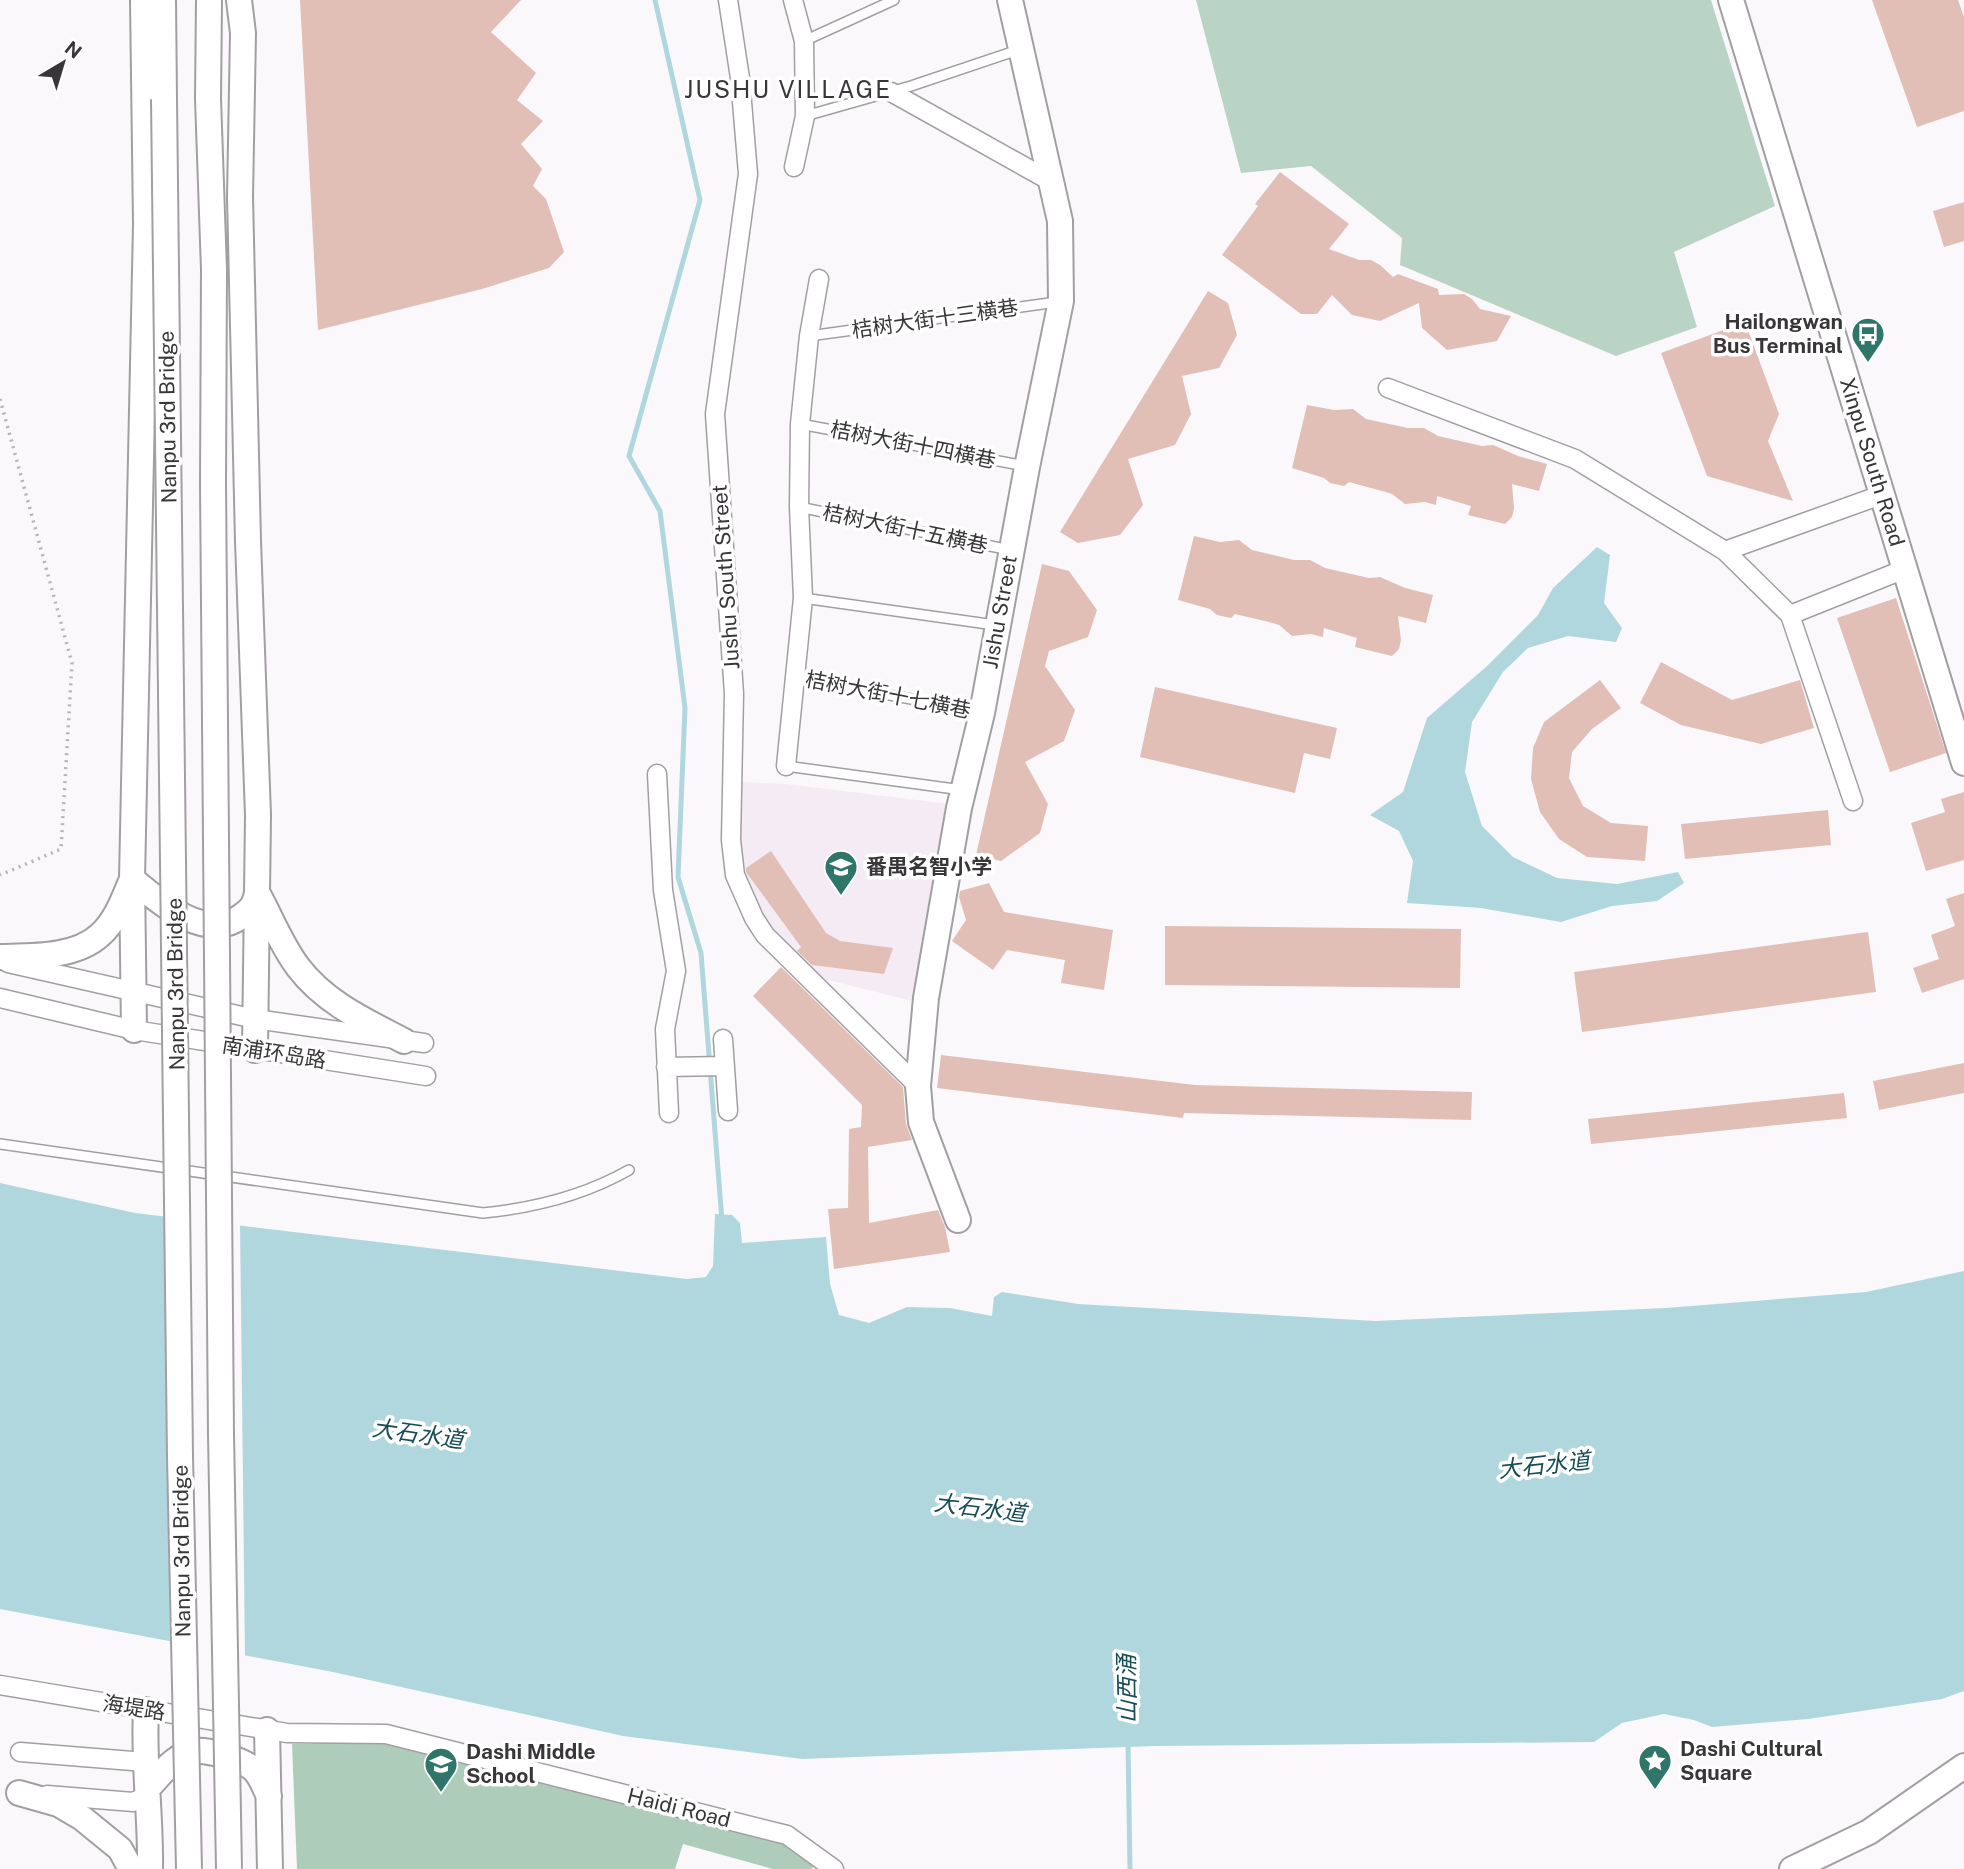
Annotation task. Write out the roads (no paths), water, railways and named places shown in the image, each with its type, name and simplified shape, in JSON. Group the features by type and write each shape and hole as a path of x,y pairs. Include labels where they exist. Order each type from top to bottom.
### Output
{"main road":[{"path":"134,1030 132,879 146,224 143,0"},
{"name":"Nanpu 3rd Bridge","path":"163,0 180,1470 189,1869"},
{"name":"Nanpu 3rd Bridge","path":"209,0 208,99 214,270 213,484 220,1434 229,1869"},
{"path":"239,0 243,33 240,197 248,541 258,815 256,1050"},
{"name":"Jishu Street","path":"958,1220 921,1122 918,1086 926,998 964,790 982,713 1011,550 1061,301 1060,221 1010,0"},
{"name":"Xinpu South Road","path":"1731,0 1964,763"},
{"path":"132,879 157,901 188,918 204,923 222,924 237,920 256,902 257,892"},
{"path":"0,959 51,954 81,947 100,936 118,912 132,879"},
{"path":"257,892 283,943 312,983 352,1014 414,1042"},
{"path":"146,1710 145,1762 149,1792 150,1869"},
{"path":"267,1730 270,1869"},
{"path":"149,1792 166,1769 191,1751 240,1761 256,1770 269,1797"},
{"path":"1792,1869 1869,1832 1964,1766"},
{"path":"1919,1798 1964,1777"},
{"path":"19,1793 58,1804 82,1818 120,1849 131,1869"}],"street":[{"name":"Jushu South Street","path":"728,0 740,78 748,174 715,414 734,694 731,841 735,875 765,936 918,1086"},
{"path":"793,0 804,40 805,116 794,167"},
{"path":"891,92 1052,182"},
{"path":"786,766 803,598 799,507 800,424 809,336 819,279"},
{"path":"1388,388 1575,459 1725,551 1790,615 1853,801"},
{"path":"1725,551 1881,495"},
{"path":"1790,615 1905,569"},
{"path":"657,774 663,890 676,971 665,1029 669,1112"},
{"name":"南浦环岛路","path":"0,959 134,993 255,1019 414,1042"},
{"name":"南浦环岛路","path":"0,998 134,1030 426,1076"},
{"path":"723,1039 729,1111"},
{"path":"666,1068 725,1066"},
{"name":"海堤路","path":"0,1685 267,1730"},
{"name":"Haidi Road","path":"267,1730 287,1733 386,1734 787,1835 834,1869"},
{"path":"20,1752 145,1762"},
{"path":"19,1793 133,1802 149,1792"}],"lane":[{"path":"804,40 894,0"},
{"path":"805,116 891,92 1022,48"},
{"name":"桔树大街十三横巷","path":"809,336 1061,301"},
{"name":"桔树大街十四横巷","path":"800,424 1027,467"},
{"name":"桔树大街十五横巷","path":"799,507 1011,550"},
{"path":"803,598 997,625"},
{"name":"桔树大街十七横巷","path":"793,677 982,713"},
{"path":"786,766 964,790"},
{"path":"0,1144 483,1213 520,1210 602,1186 629,1170"}],"water":[{"path":"1597,547 1610,555 1604,603 1622,628 1616,642 1568,636 1528,648 1503,672 1472,722 1465,772 1482,826 1513,857 1557,878 1617,884 1678,872 1684,883 1657,901 1612,906 1561,922 1481,908 1407,903 1413,861 1399,831 1370,815 1403,792 1427,718 1486,667 1538,615 1553,588"},
{"name":"大石水道","path":"0,1183 135,1213 687,1279 706,1277 713,1266 715,1214 732,1215 740,1223 742,1243 826,1237 830,1284 839,1315 869,1323 907,1307 950,1308 992,1316 994,1297 1002,1292 1078,1304 1375,1321 1666,1308 1866,1292 1964,1271 1964,1691 1942,1699 1808,1719 1712,1727 1664,1714 1622,1723 1594,1742 1154,1746 802,1759 623,1736 333,1672 0,1609"}],"waterway":[{"path":"655,0 700,200 629,456 660,511 685,708 678,877 701,953 722,1221"},
{"name":"山西涌","path":"1128,1743 1130,1869"}],"place":[{"name":"Hailongwan Bus Terminal","path":"1868,364"},
{"name":"番禺名智小学","path":"841,897"},
{"name":"Dashi Cultural Square","path":"1655,1791"},
{"name":"Dashi Middle School","path":"441,1794"}],"district":[{"name":"JUSHU VILLAGE","path":"788,90"}]}
